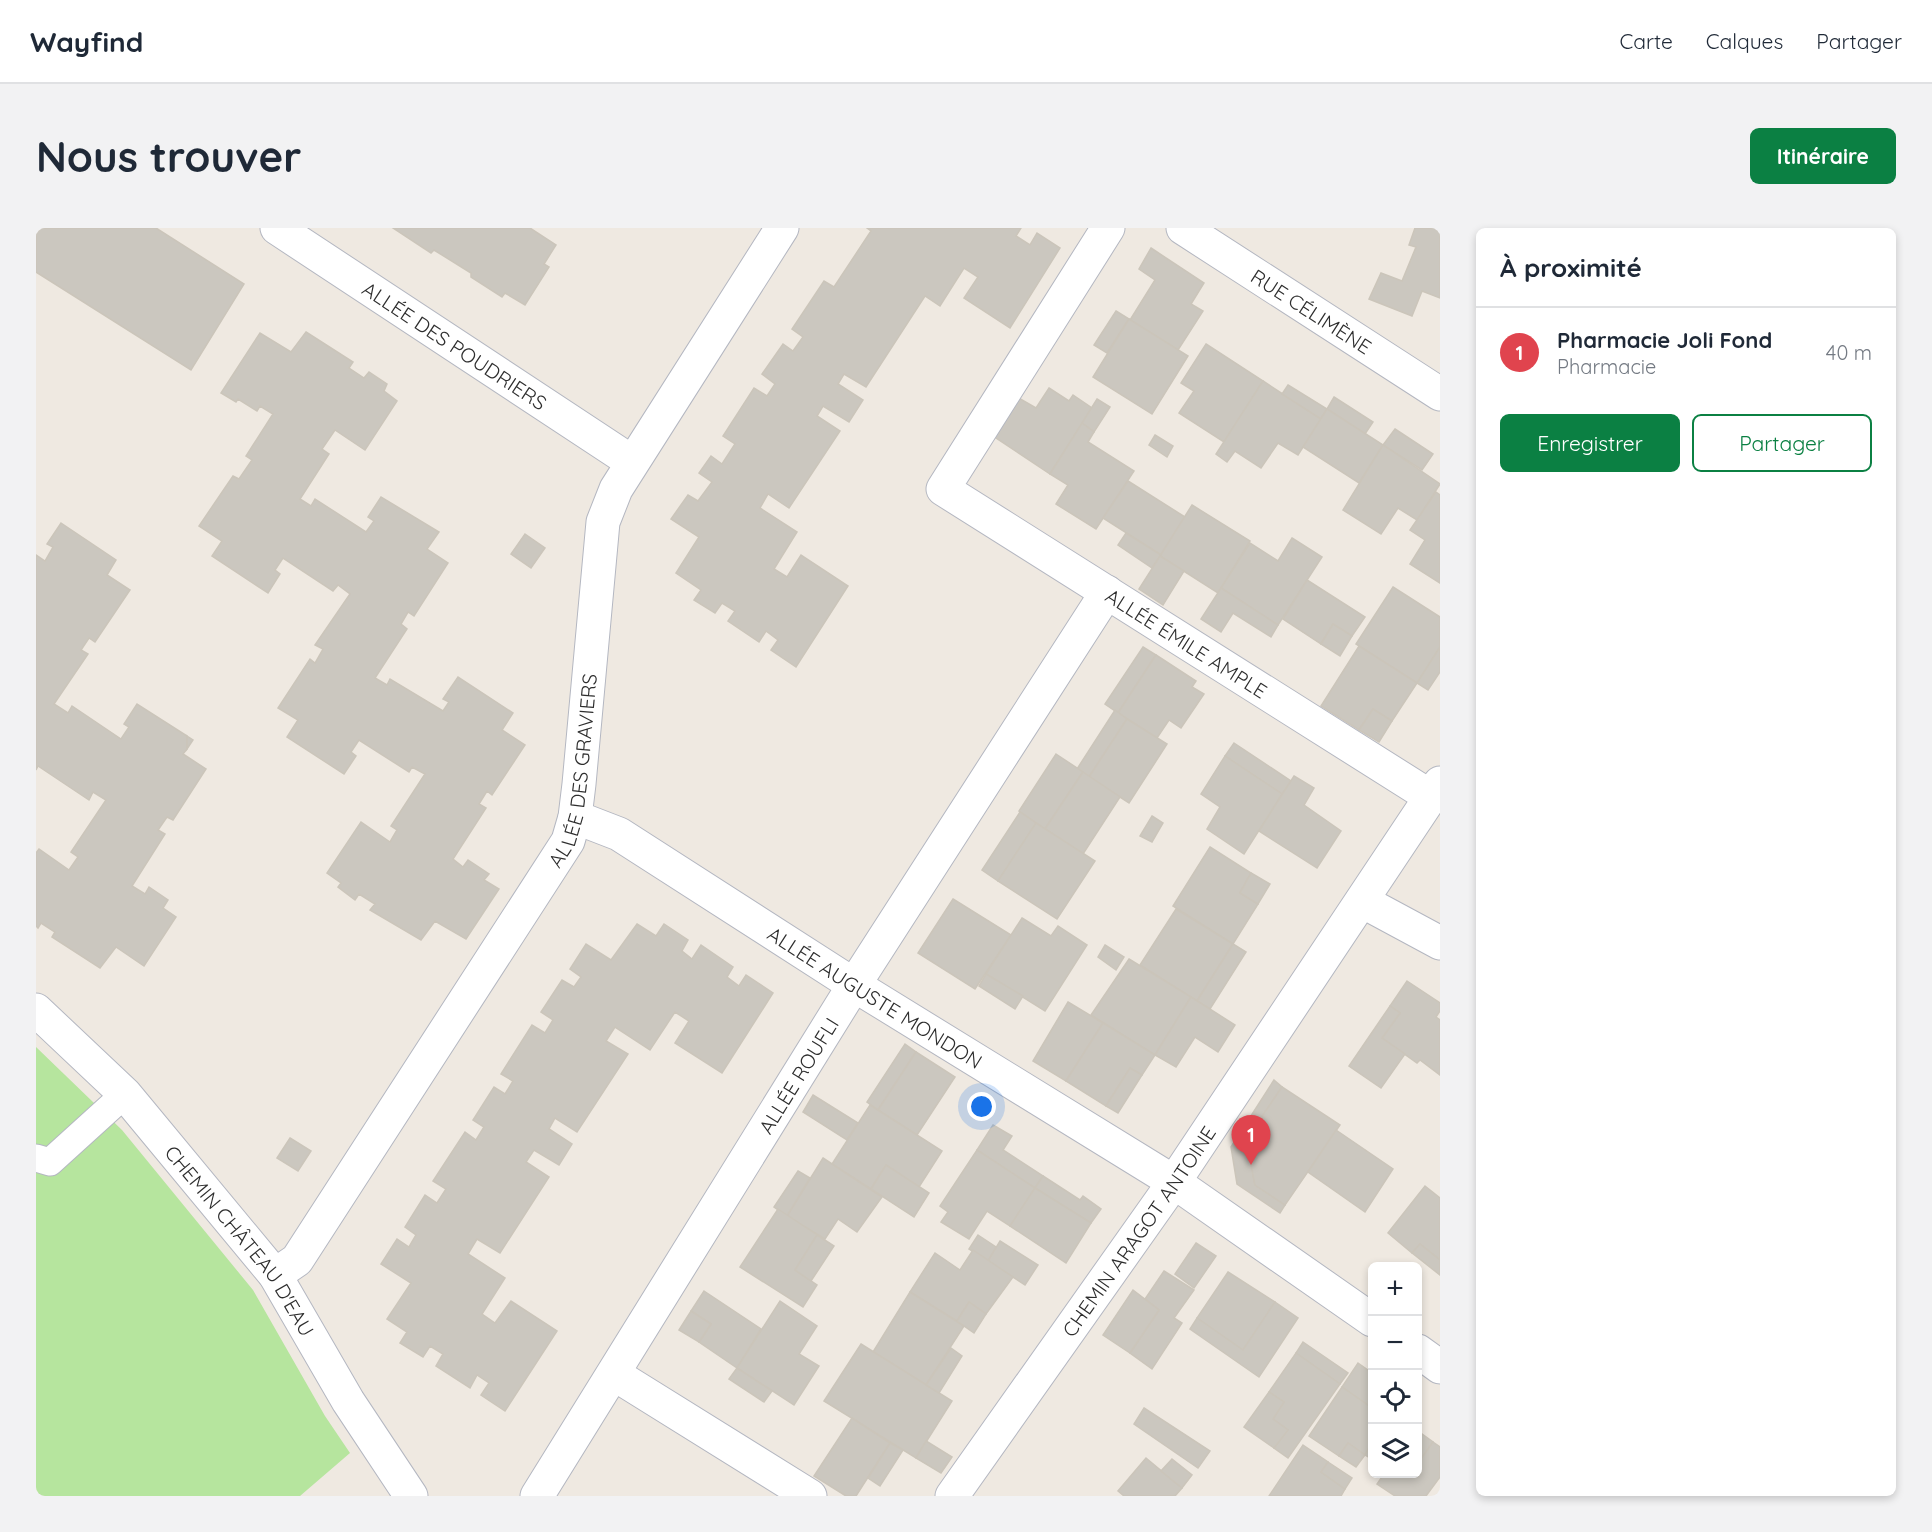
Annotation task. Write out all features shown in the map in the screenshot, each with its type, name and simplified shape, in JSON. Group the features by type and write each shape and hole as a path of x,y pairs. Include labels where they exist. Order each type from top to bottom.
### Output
{"street":[{"name":"ALLÉE DES POUDRIERS","path":"277,228 632,462"},
{"name":"ALLÉE DES GRAVIERS","path":"275,1275 297,1260 568,841 575,817 603,522 616,489 632,462 782,228"},
{"name":"ALLÉE ÉMILE AMPLE","path":"1108,228 943,489 1107,592 1435,790"},
{"name":"RUE CÉLIMÈNE","path":"1183,228 1440,393"},
{"name":"ALLÉE ROUFLI","path":"537,1496 855,985 1107,592"},
{"name":"CHEMIN ARAGOT ANTOINE","path":"952,1496 1174,1182 1435,790"},
{"name":"ALLÉE AUGUSTE MONDON","path":"575,817 619,834 855,985 1174,1182 1368,1317"},
{"path":"1362,901 1440,944"},
{"name":"CHEMIN CHÂTEAU D'EAU","path":"36,1010 125,1094 275,1275 348,1401 411,1496"},
{"path":"1422,1354 1440,1367"},
{"path":"615,1374 810,1496"}],"lane":[{"path":"36,1158 50,1162 125,1094"}],"green space":[{"path":"36,1047 122,1130 253,1290 325,1416 350,1453 300,1496 36,1496"}],"building":[{"path":"36,228 156,228 244,284 191,370 36,272"},
{"path":"393,228 530,228 556,245 544,264 549,267 525,305 505,293 502,297 471,277 471,273 434,250 431,253"},
{"path":"867,228 1021,228 1016,236 1030,245 1037,233 1060,248 1010,328 964,298 978,277 964,268 940,306 925,296 866,387 844,374 838,384 863,400 849,422 823,406 817,416 840,431 789,508 768,494 760,508 797,532 774,569 787,577 801,555 848,586 796,667 771,650 778,640 766,631 759,642 728,621 735,611 722,603 715,613 694,600 701,590 676,573 699,537 671,519 688,495 698,501 712,482 699,473 711,456 722,464 735,444 723,436 754,388 767,396 775,384 762,374 783,344 793,351 803,337 792,329 824,281 834,287 871,231"},
{"path":"1415,228 1440,228 1440,298 1422,291 1412,316 1369,299 1381,273 1402,281 1416,247 1409,245"},
{"path":"1151,248 1204,283 1191,304 1203,311 1178,350 1130,320 1155,280 1139,269"},
{"path":"1116,311 1129,319 1107,353 1094,345"},
{"path":"1129,319 1188,356 1152,414 1093,377"},
{"path":"306,332 353,362 349,368 364,378 369,372 387,384 384,391 397,401 365,450 335,430 322,449 329,454 300,499 311,506 315,499 366,532 374,521 368,517 381,497 439,532 427,549 448,563 414,616 408,612 401,624 407,629 375,678 387,685 390,679 443,711 449,702 443,699 458,677 513,713 502,730 525,745 492,795 487,791 479,804 486,808 453,859 463,867 468,860 489,874 484,880 499,889 466,939 435,921 421,940 370,910 375,904 359,894 355,900 338,887 341,883 327,873 361,822 390,842 397,830 391,826 425,774 412,767 409,772 359,740 351,752 356,756 344,774 287,737 298,720 278,708 310,659 315,663 323,649 315,645 350,594 338,585 333,591 283,558 275,570 280,574 268,593 212,556 222,541 199,526 233,476 239,479 252,460 246,456 273,414 260,406 257,411 238,399 236,402 221,393 260,333 291,352"},
{"path":"1206,344 1263,381 1224,442 1179,413 1194,391 1181,383"},
{"path":"1263,381 1321,419 1298,455 1278,443 1261,468 1235,451 1227,462 1216,454"},
{"path":"1288,385 1327,409 1321,419 1282,394"},
{"path":"1049,388 1069,401 1073,395 1092,408 1050,474 993,436 1017,397 1036,408"},
{"path":"1334,397 1373,422 1365,434 1327,409"},
{"path":"1097,399 1110,407 1094,432 1082,423"},
{"path":"1327,409 1383,445 1359,483 1303,447"},
{"path":"1082,423 1094,432 1088,442 1134,471 1096,529 1056,504 1068,485 1050,474"},
{"path":"1395,429 1433,454 1422,470 1383,445"},
{"path":"1155,435 1173,446 1167,457 1149,445"},
{"path":"1383,445 1440,484 1417,520 1398,508 1381,534 1343,510"},
{"path":"1128,481 1185,517 1161,555 1103,518"},
{"path":"1436,492 1440,495 1440,583 1410,564 1425,540 1410,530"},
{"path":"1192,505 1250,541 1218,593 1160,556"},
{"path":"61,523 116,560 107,575 130,590 95,642 89,638 81,650 88,654 54,704 68,713 72,706 121,739 129,727 124,724 137,704 187,736 187,749 183,754 206,769 173,820 167,817 158,830 165,834 132,886 145,894 149,887 168,900 163,908 176,917 144,966 116,947 100,968 52,937 55,932 41,923 38,928 36,926 36,853 39,849 69,870 78,857 71,852 106,800 93,792 89,800 38,766 36,770 36,555 45,561 53,547 47,544"},
{"path":"1126,533 1161,555 1152,568 1118,545"},
{"path":"525,534 545,548 531,568 511,554"},
{"path":"1292,538 1322,557 1278,625 1221,588 1250,543 1278,561"},
{"path":"1160,556 1184,571 1163,605 1139,589"},
{"path":"1307,580 1365,617 1352,636 1333,624 1321,644 1283,619"},
{"path":"1393,587 1440,617 1440,647 1417,683 1356,644"},
{"path":"1221,588 1278,625 1271,637 1233,613 1221,632 1201,619"},
{"path":"1333,624 1352,636 1340,656 1321,644"},
{"path":"1359,646 1417,683 1392,721 1373,709 1359,730 1321,706"},
{"path":"1143,647 1156,655 1118,713 1105,704"},
{"path":"1440,647 1440,672 1428,690 1417,683"},
{"path":"1156,655 1196,681 1192,687 1204,694 1181,728 1169,720 1157,738 1118,713"},
{"path":"1373,709 1392,721 1379,742 1359,730"},
{"path":"1115,710 1127,719 1089,777 1077,769"},
{"path":"1127,719 1167,744 1129,803 1089,777"},
{"path":"187,736 193,740 187,749"},
{"path":"1234,743 1291,781 1282,794 1225,756"},
{"path":"1056,754 1083,772 1045,829 1019,811"},
{"path":"1225,756 1282,794 1244,854 1207,829 1220,807 1201,794"},
{"path":"1083,772 1120,797 1083,854 1045,829"},
{"path":"1294,776 1314,788 1304,805 1341,831 1317,868 1259,831"},
{"path":"1020,812 1036,823 998,881 982,870"},
{"path":"1152,816 1163,823 1152,842 1140,836"},
{"path":"1036,823 1095,861 1057,919 998,881"},
{"path":"1210,847 1251,873 1240,893 1258,904 1233,944 1173,906"},
{"path":"1251,873 1270,884 1258,904 1240,893"},
{"path":"953,899 1011,935 975,989 918,953"},
{"path":"1176,909 1233,944 1197,1001 1140,965"},
{"path":"1022,918 1051,936 1058,926 1087,945 1045,1011 986,974"},
{"path":"637,924 656,936 664,924 688,940 682,951 692,959 701,945 733,967 727,977 739,986 746,975 773,993 722,1073 675,1043 689,1021 675,1012 650,1050 615,1027 606,1041 628,1054 577,1132 555,1118 549,1129 572,1144 559,1165 534,1150 526,1162 549,1177 500,1253 477,1239 468,1254 505,1278 482,1314 495,1323 511,1301 557,1331 505,1411 481,1395 489,1383 477,1375 470,1388 436,1366 443,1354 430,1346 423,1357 400,1343 407,1332 387,1319 411,1283 381,1264 397,1239 409,1247 416,1235 405,1227 425,1195 437,1203 446,1189 433,1181 465,1132 476,1140 484,1127 473,1120 494,1087 505,1094 513,1081 501,1074 532,1025 545,1033 553,1020 541,1012 562,980 574,987 581,977 570,969 586,944 611,960"},
{"path":"1233,944 1246,952 1210,1009 1197,1001"},
{"path":"1105,945 1124,957 1116,970 1098,957"},
{"path":"1129,959 1191,997 1155,1055 1091,1015"},
{"path":"986,974 1023,996 1015,1009 979,986"},
{"path":"1407,981 1440,1003 1440,1011 1436,1017 1440,1020 1440,1075 1420,1060 1417,1063 1382,1038 1400,1013 1390,1006"},
{"path":"1191,997 1235,1025 1218,1052 1195,1037 1176,1067 1155,1055"},
{"path":"1068,1002 1103,1023 1066,1081 1033,1061"},
{"path":"1390,1006 1400,1013 1382,1038 1405,1054 1381,1088 1349,1066"},
{"path":"1103,1023 1155,1055 1142,1075 1130,1068 1106,1106 1066,1081"},
{"path":"905,1044 916,1052 878,1110 867,1102"},
{"path":"916,1052 955,1077 917,1135 878,1110"},
{"path":"1130,1068 1142,1075 1118,1113 1106,1106"},
{"path":"1274,1080 1282,1087 1246,1140 1255,1185 1285,1205 1280,1213 1237,1184 1231,1147"},
{"path":"1282,1087 1340,1125 1285,1205 1255,1185 1246,1140"},
{"path":"813,1095 858,1123 847,1140 803,1112"},
{"path":"870,1105 942,1151 919,1187 886,1165 871,1189 832,1164"},
{"path":"993,1125 1012,1136 1003,1150 1043,1176 1035,1188 977,1150"},
{"path":"1336,1130 1393,1169 1365,1212 1308,1172"},
{"path":"290,1138 311,1151 298,1171 277,1158"},
{"path":"977,1150 1035,1188 1010,1226 987,1211 969,1239 941,1222 948,1212 940,1206"},
{"path":"823,1158 882,1197 857,1232 838,1219 825,1239 787,1216"},
{"path":"886,1165 929,1193 914,1217 871,1189"},
{"path":"798,1171 810,1178 787,1216 774,1207"},
{"path":"1043,1176 1080,1200 1083,1196 1101,1209 1091,1223 1035,1188"},
{"path":"1425,1186 1440,1198 1440,1260 1420,1244 1412,1253 1388,1233"},
{"path":"1035,1188 1091,1223 1066,1263 1010,1226"},
{"path":"778,1209 817,1235 795,1270 817,1285 803,1307 740,1267"},
{"path":"817,1235 834,1246 811,1281 795,1270"},
{"path":"978,1235 996,1247 988,1261 969,1249"},
{"path":"1000,1241 1038,1265 1025,1285 988,1261"},
{"path":"1196,1243 1216,1256 1194,1288 1175,1274"},
{"path":"1420,1244 1440,1260 1440,1275 1412,1253"},
{"path":"973,1250 1013,1277 986,1314 969,1302 957,1321 910,1292 935,1253 960,1270"},
{"path":"1164,1271 1194,1290 1174,1318 1182,1323 1152,1369 1130,1353 1159,1310 1145,1299"},
{"path":"1228,1272 1275,1302 1243,1350 1197,1318"},
{"path":"1133,1290 1159,1310 1130,1353 1103,1335"},
{"path":"704,1291 761,1329 737,1368 699,1342 711,1324 691,1311"},
{"path":"910,1292 964,1326 926,1385 873,1352"},
{"path":"780,1301 817,1326 799,1354 819,1366 794,1405 737,1368"},
{"path":"969,1302 986,1314 974,1333 957,1321"},
{"path":"1275,1302 1298,1318 1259,1377 1190,1329 1197,1318 1243,1350"},
{"path":"691,1311 711,1324 699,1342 679,1330"},
{"path":"1303,1342 1348,1373 1340,1384 1296,1353"},
{"path":"861,1344 952,1401 916,1458 824,1401"},
{"path":"951,1348 962,1356 939,1393 926,1385"},
{"path":"1296,1353 1340,1384 1288,1458 1274,1448 1288,1430 1273,1419 1284,1402 1269,1392"},
{"path":"1358,1363 1368,1370 1368,1405 1342,1387"},
{"path":"737,1368 772,1391 764,1402 729,1379"},
{"path":"1342,1387 1368,1405 1368,1449 1365,1455 1348,1443 1339,1456 1309,1436"},
{"path":"1269,1392 1284,1402 1273,1419 1288,1430 1274,1448 1244,1427"},
{"path":"1144,1408 1210,1451 1198,1468 1134,1424"},
{"path":"852,1418 890,1443 856,1496 846,1496 814,1476"},
{"path":"1422,1434 1433,1442 1422,1458"},
{"path":"926,1441 952,1457 941,1473 916,1458"},
{"path":"1433,1442 1440,1447 1440,1477 1426,1496 1395,1496 1377,1484 1381,1478 1422,1478 1422,1458"},
{"path":"890,1443 903,1450 880,1486 868,1478"},
{"path":"1348,1443 1365,1455 1356,1467 1339,1456"},
{"path":"1303,1445 1328,1462 1321,1472 1345,1489 1341,1496 1269,1496"},
{"path":"1146,1458 1182,1488 1175,1496 1124,1496 1118,1491"},
{"path":"1172,1459 1192,1475 1182,1488 1161,1471"},
{"path":"1328,1462 1352,1478 1345,1489 1321,1472"}],"place":[{"name":"Pharmacie Joli Fond","path":"1251,1165"}]}
